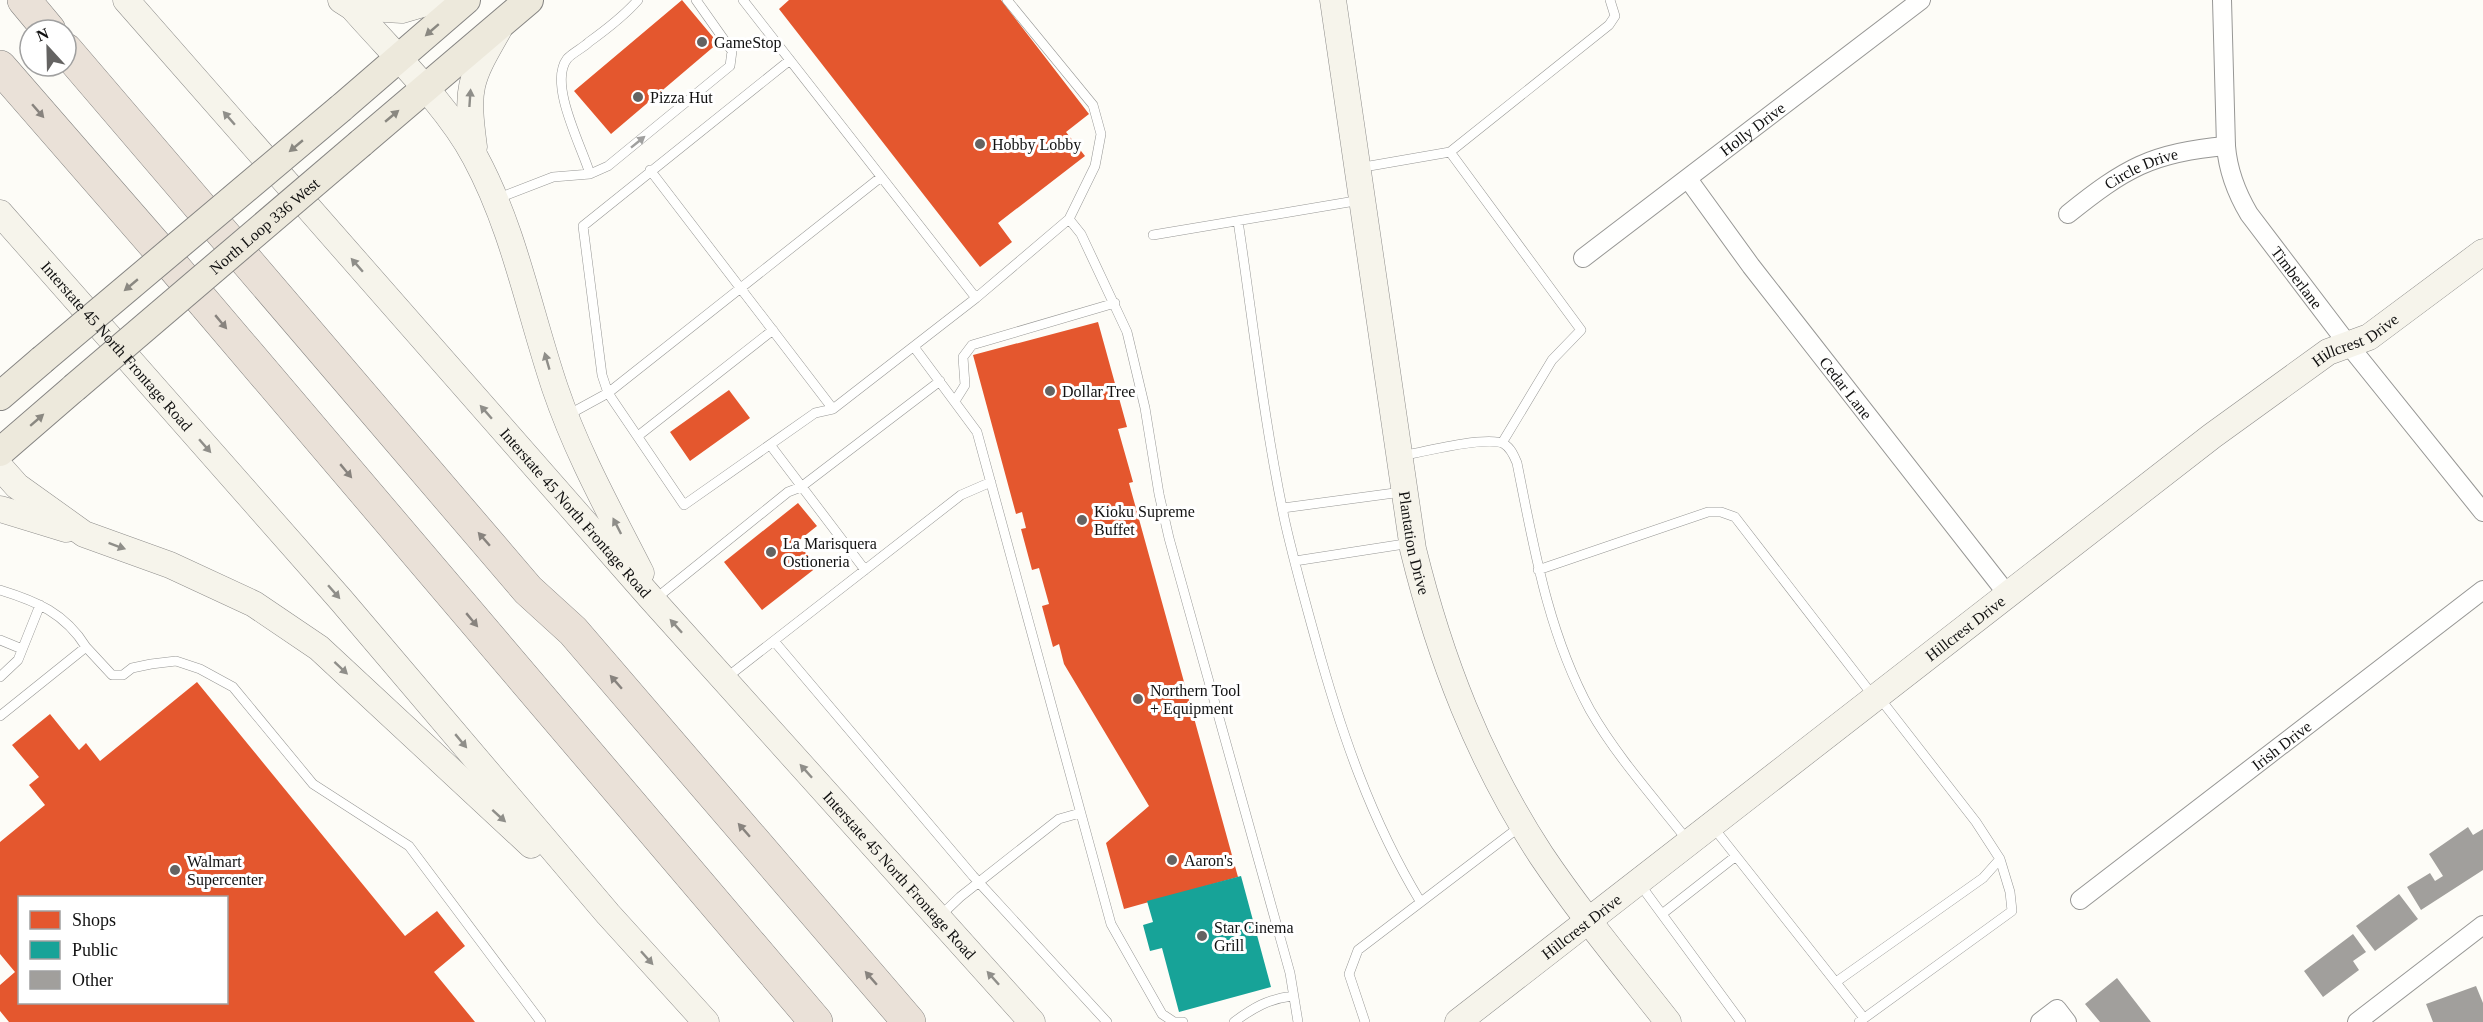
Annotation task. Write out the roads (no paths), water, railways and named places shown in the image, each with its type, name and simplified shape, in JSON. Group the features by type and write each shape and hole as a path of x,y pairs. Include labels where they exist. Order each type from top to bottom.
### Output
{"highway":[{"path":"24,0 39,18"},
{"path":"78,64 528,590 573,631 909,1022"},
{"path":"0,67 161,252 816,1022"}],"main road":[{"name":"Interstate 45 North Frontage Road","path":"126,0 651,599 1032,1022"},
{"path":"346,3 402,10 436,0"},
{"path":"0,396 466,0"},
{"name":"North Loop 336 West","path":"0,452 529,0"},
{"name":"Plantation Drive","path":"1333,0 1412,543 1431,621 1451,679 1476,738 1523,824 1587,920 1668,1022"},
{"path":"346,3 453,120 475,156 496,199 566,416 587,468 651,591 651,599"},
{"path":"475,156 469,107 472,80 474,72 504,22"},
{"name":"Interstate 45 North Frontage Road","path":"0,213 342,600 608,914 706,1022"},
{"name":"Hillcrest Drive","path":"1458,1022 2212,436 2328,351 2369,337 2483,252"},
{"path":"0,467 17,486 84,534"},
{"path":"0,509 84,534 170,566 254,604 319,648 608,914"}],"street":[{"name":"Holly Drive","path":"1583,258 1921,0"},
{"name":"Timberlane","path":"2222,0 2226,146 2228,165 2238,196 2249,214 2347,343 2483,512"},
{"name":"Circle Drive","path":"2068,214 2112,178 2142,163 2187,149 2226,146"},
{"name":"Cedar Lane","path":"1688,179 1751,266 2008,595"},
{"name":"Irish Drive","path":"2080,900 2483,590"},
{"path":"2357,1022 2483,925"},
{"path":"2040,1022 2062,1015"}],"lane":[{"path":"590,174 583,150 569,120 562,78 567,60 628,11 638,0"},
{"path":"496,199 553,177 590,174 608,166 730,66 732,51 696,0"},
{"path":"743,0 976,298"},
{"path":"790,60 583,226 602,375 608,393 684,505 815,413 833,409 976,298 1069,219 1095,166 1101,134 1093,105 1007,0"},
{"path":"1357,168 1450,152 1609,25 1615,16 1610,0"},
{"path":"1450,152 1581,330 1552,360 1502,442"},
{"path":"650,170 833,409"},
{"path":"566,416 608,393 881,177"},
{"path":"1153,235 1361,200"},
{"path":"1069,219 1081,234 1127,332 1145,408 1159,494 1169,538 1290,973 1298,1022"},
{"path":"1238,221 1283,508 1295,561 1336,714 1362,788 1404,876 1420,902"},
{"path":"955,401 965,385 963,357 972,345 1115,303"},
{"path":"638,436 773,330"},
{"path":"914,347 977,432 1111,924 1162,1014 1174,1022 1183,1022"},
{"path":"651,599 788,492 801,487 940,381"},
{"path":"1399,456 1446,446 1488,441 1502,442 1511,450 1517,463 1538,570 1550,616 1569,668 1611,743 1689,842"},
{"path":"771,446 865,570"},
{"path":"724,679 961,495 991,482"},
{"path":"1283,508 1405,491"},
{"path":"1538,570 1708,512 1721,512 1735,517 1867,688 1878,696 1976,822 2000,859 2010,892 2012,911 1862,1020 1836,982 1711,824"},
{"path":"1295,561 1412,543"},
{"path":"0,590 40,605 74,627 86,647 112,675 123,675 132,668 151,664 177,662 200,669 233,687 313,784 409,846 536,1020"},
{"path":"0,677 18,660 40,605"},
{"path":"0,640 22,650"},
{"path":"774,641 979,882 1107,1022"},
{"path":"0,716 86,647"},
{"path":"938,917 1059,819 1080,813"},
{"path":"1365,1022 1349,974 1352,960 1358,950 1523,824"},
{"path":"1662,914 1736,856"},
{"path":"1836,982 1983,878 2000,859"},
{"path":"1637,881 1741,1022"},
{"path":"1234,1022 1258,1005 1274,998 1292,996"}],"place":[{"name":"GameStop","path":"702,42"},
{"name":"Pizza Hut","path":"638,97"},
{"name":"Hobby Lobby","path":"980,144"},
{"name":"Dollar Tree","path":"1050,391"},
{"name":"Kioku Supreme Buffet","path":"1082,520"},
{"name":"La Marisquera Ostioneria","path":"771,552"},
{"name":"Northern Tool + Equipment","path":"1138,699"},
{"name":"Aaron's","path":"1172,860"},
{"name":"Walmart Supercenter","path":"175,870"},
{"name":"Star Cinema Grill","path":"1202,936"}]}
